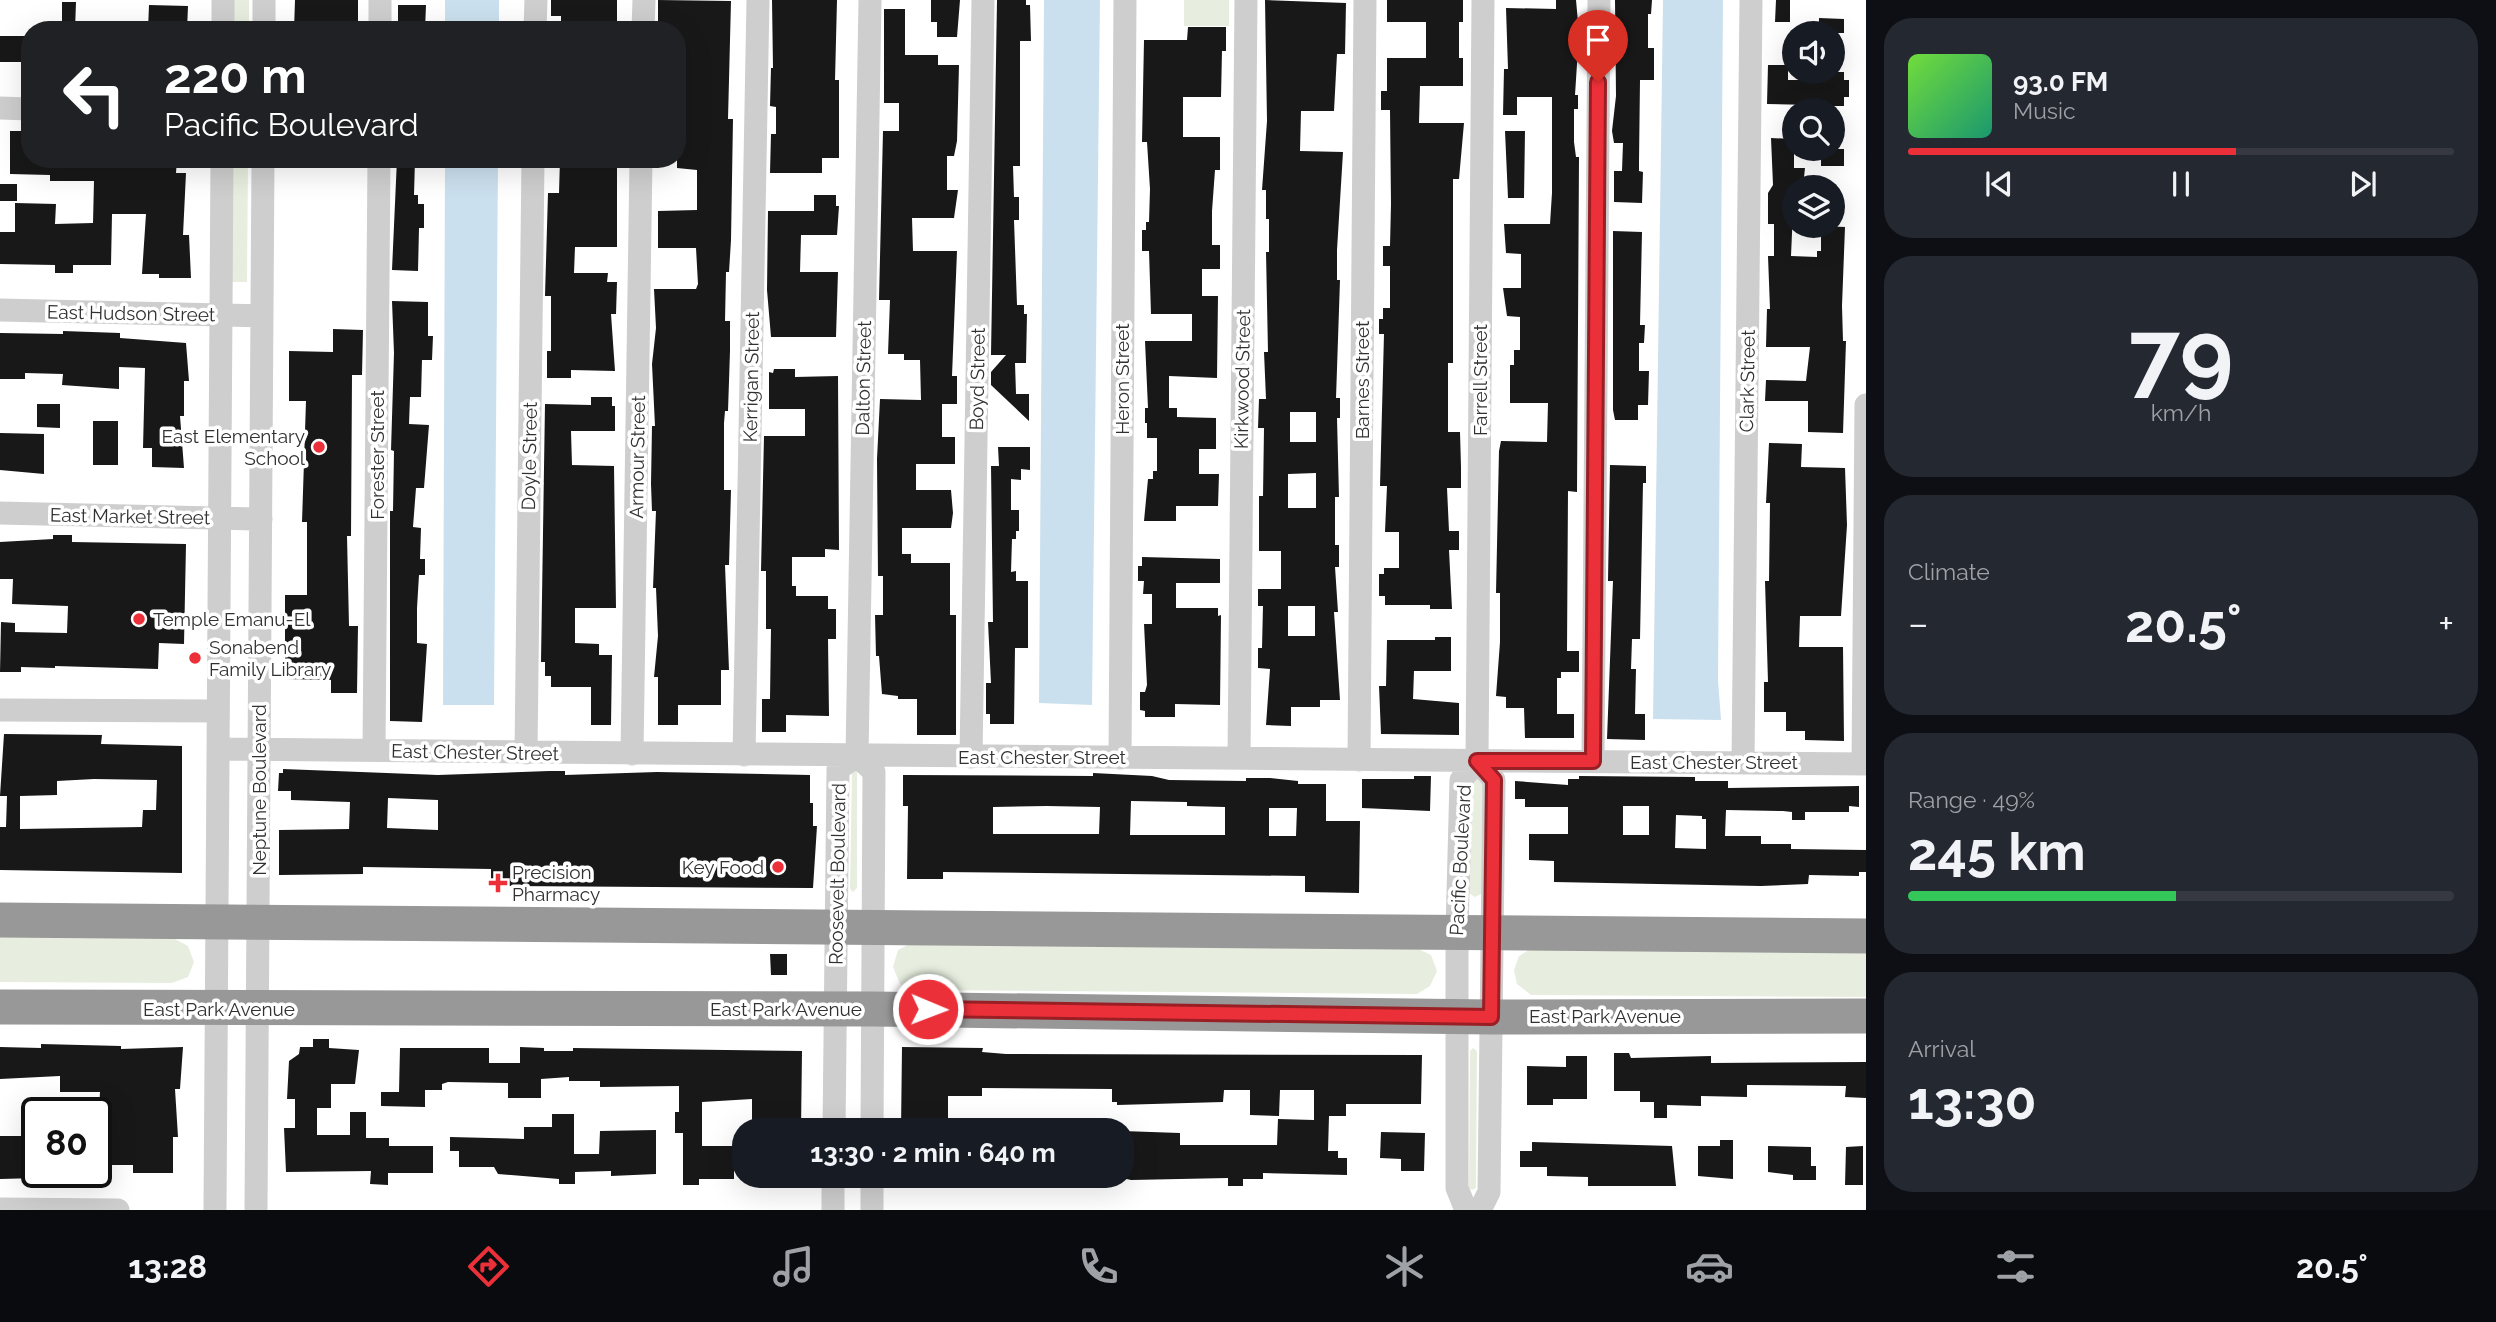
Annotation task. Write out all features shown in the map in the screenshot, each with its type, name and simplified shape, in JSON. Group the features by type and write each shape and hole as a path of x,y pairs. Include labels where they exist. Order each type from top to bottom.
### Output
{"highway":[{"path":"0,920 1493,930 1866,936"},
{"name":"East Park Avenue","path":"0,1007 216,1010 873,1009 1491,1017 1866,1016"}],"street":[{"path":"223,0 223,21"},
{"path":"264,0 264,21"},
{"path":"380,0 380,21"},
{"path":"535,21 536,0"},
{"path":"643,21 644,0"},
{"name":"Kerrigan Street","path":"744,755 758,0"},
{"name":"Dalton Street","path":"856,756 870,0"},
{"name":"Boyd Street","path":"971,757 983,0"},
{"name":"Heron Street","path":"1120,758 1125,0"},
{"name":"Kirkwood Street","path":"1239,758 1246,0"},
{"name":"Barnes Street","path":"1359,760 1365,0"},
{"name":"Farrell Street","path":"1477,761 1483,0"},
{"path":"1593,761 1599,0"},
{"name":"Clark Street","path":"1743,763 1751,0"},
{"path":"0,108 21,108"},
{"path":"215,1210 222,168"},
{"name":"Neptune Boulevard","path":"256,1210 263,168"},
{"name":"Forester Street","path":"374,750 379,168"},
{"name":"Doyle Street","path":"526,753 533,168"},
{"name":"Armour Street","path":"632,754 641,168"},
{"name":"East Hudson Street","path":"0,310 262,316"},
{"path":"1864,764 1866,405"},
{"name":"East Market Street","path":"0,513 261,519"},
{"path":"0,710 218,711"},
{"name":"East Chester Street","path":"218,749 1864,764"},
{"name":"Roosevelt Boulevard","path":"834,1118 838,769 856,756 874,772 872,1118"},
{"name":"Pacific Boulevard","path":"1466,1210 1457,1188 1457,930 1461,780 1477,761 1494,780 1489,1192 1480,1210"},
{"path":"833,1188 833,1210"},
{"path":"872,1188 872,1210"},
{"path":"0,1209 118,1210"}],"green space":[{"path":"229,0 249,0 249,21 229,21"},
{"path":"1184,0 1229,0 1229,26 1184,26"},
{"path":"227,168 248,168 247,282 227,282"},
{"path":"854,768 857,771 857,888 853,892 850,889"},
{"path":"1476,776 1486,782 1483,893 1475,897 1464,890 1466,784"},
{"path":"0,936 173,938 188,946 194,962 188,977 172,983 0,982"},
{"path":"913,942 1414,947 1431,955 1437,971 1430,986 1417,994 914,990 900,984 893,967 898,950"},
{"path":"1532,948 1866,951 1866,997 1531,995 1517,984 1514,970 1519,956"},
{"path":"1473,1048 1477,1051 1476,1188 1472,1190 1469,1188 1470,1051"}],"water":[{"path":"445,0 499,0 499,21 445,21"},
{"path":"1044,0 1100,0 1092,705 1039,703"},
{"path":"1663,0 1723,0 1718,680 1721,720 1653,719"},
{"path":"445,168 498,168 494,705 443,705"}],"building":[{"path":"295,0 358,0 358,21 294,21"},
{"path":"551,0 617,0 617,21 561,21 561,16 551,16"},
{"path":"658,0 731,1 728,119 733,119 731,240 729,272 726,272 725,321 730,321 730,351 728,411 725,411 724,423 724,490 731,490 729,565 725,565 729,670 721,670 721,705 678,705 678,725 658,725 658,677 654,677 658,636 656,588 653,588 656,511 652,511 651,484 652,426 655,426 652,364 656,328 654,289 696,289 698,284 696,248 658,248 658,211 697,210 697,170 677,168 686,168 686,21 658,21"},
{"path":"772,0 837,0 835,80 839,80 839,158 822,158 822,173 770,173 771,134 776,134 776,107 770,106 773,68"},
{"path":"931,0 960,0 957,37 937,37 937,22 931,22"},
{"path":"997,0 1026,0 1026,5 1030,5 1031,41 1020,41 1020,166 1013,166 1014,197 1019,197 1019,220 1014,220 1017,305 1024,305 1024,314 1027,314 1026,363 1015,363 1016,394 1029,394 1029,421 991,385 991,372 1006,355 991,355"},
{"path":"1265,0 1346,3 1345,54 1337,54 1334,111 1301,111 1300,151 1343,152 1337,250 1337,280 1340,280 1336,398 1340,398 1340,418 1337,418 1339,497 1335,497 1335,545 1339,545 1339,567 1335,567 1338,612 1334,612 1340,700 1320,700 1320,707 1291,707 1291,726 1266,725 1270,669 1258,668 1258,648 1262,648 1263,606 1258,606 1258,589 1281,589 1281,551 1259,551 1259,496 1263,496 1264,428 1258,428 1259,399 1266,399 1264,352 1268,352 1266,252 1269,252 1269,219 1266,219 1266,190 1262,190 1267,121","holes":["1290,412 1316,412 1316,442 1290,442","1316,473 1316,508 1288,508 1288,474","1288,606 1315,606 1315,636 1288,636"]},
{"path":"1387,0 1463,0 1463,22 1459,22 1459,58 1463,58 1463,86 1420,86 1419,123 1464,123 1459,179 1453,179 1453,363 1448,363 1448,432 1460,432 1461,467 1461,488 1447,488 1449,531 1459,531 1459,550 1449,550 1452,609 1430,609 1430,605 1385,605 1385,596 1379,596 1379,574 1384,574 1384,568 1399,568 1399,532 1385,532 1387,486 1380,486 1384,334 1379,334 1379,319 1383,319 1383,308 1390,308 1390,266 1383,266 1383,246 1390,246 1391,204 1390,110 1381,110 1381,91 1387,91 1387,58 1426,58 1426,22 1387,22"},
{"path":"1556,0 1576,0 1579,33 1575,95 1578,95 1578,109 1574,109 1574,142 1576,157 1579,157 1577,492 1568,491 1567,651 1579,651 1579,672 1561,672 1561,678 1557,678 1557,714 1574,714 1574,738 1525,738 1524,708 1506,708 1506,697 1496,696 1500,642 1500,593 1496,593 1499,451 1501,441 1547,442 1548,403 1510,403 1510,365 1514,365 1514,350 1520,350 1520,317 1507,316 1503,288 1521,288 1521,254 1506,253 1504,224 1550,224 1552,97 1517,97 1517,115 1503,115 1504,69 1508,69 1506,8 1556,9"},
{"path":"1615,0 1652,0 1651,14 1648,14 1648,48 1654,48 1654,80 1640,80 1639,171 1643,172 1642,203 1614,202 1614,171 1622,171 1623,143 1614,143 1612,131 1616,96"},
{"path":"1776,0 1790,0 1790,21 1775,22"},
{"path":"62,2 76,2 75,21 62,21"},
{"path":"149,5 188,6 187,21 148,21"},
{"path":"398,5 426,5 425,21 398,21"},
{"path":"884,9 905,9 905,55 938,55 938,65 959,65 957,141 954,156 947,156 947,190 958,190 954,218 912,218 913,251 957,251 952,376 957,376 957,404 942,404 942,437 955,437 955,464 916,464 916,490 951,490 953,513 951,528 902,528 902,554 911,554 911,563 950,563 950,615 956,615 956,735 917,735 917,699 898,699 898,696 882,694 879,656 876,656 875,615 883,615 883,576 878,576 877,459 880,399 921,400 920,360 904,360 904,354 888,354 890,300 879,300 883,131 899,131 899,103 884,103"},
{"path":"1819,18 1844,19 1844,21 1819,21"},
{"path":"1188,27 1226,27 1226,51 1222,51 1221,97 1183,97 1183,137 1220,137 1220,170 1215,170 1212,245 1220,245 1220,269 1202,269 1202,296 1218,296 1217,378 1169,376 1169,408 1177,408 1177,417 1216,418 1216,449 1199,449 1199,474 1219,474 1218,506 1176,506 1176,521 1144,521 1148,479 1153,479 1153,471 1157,471 1157,438 1147,438 1145,423 1145,408 1148,408 1145,341 1192,341 1192,314 1151,314 1149,251 1142,251 1142,230 1146,230 1146,222 1149,222 1150,189 1147,142 1142,142 1144,40 1187,40"},
{"path":"0,36 21,36 21,62 0,62"},
{"path":"1768,65 1782,65 1782,84 1845,84 1845,80 1849,80 1849,97 1782,98 1782,104 1767,104"},
{"path":"10,131 21,131 21,168 176,168 176,173 186,173 183,235 189,235 191,278 159,278 159,274 142,274 146,214 112,214 111,265 73,265 73,273 55,273 55,265 0,264 0,232 15,232 15,203 56,204 55,224 93,223 94,181 50,181 50,175 10,174"},
{"path":"1505,131 1525,131 1524,198 1508,198"},
{"path":"1771,138 1782,138 1782,161 1794,161 1794,168 1805,168 1804,175 1782,175 1782,238 1792,238 1791,256 1817,257 1817,251 1821,251 1821,238 1845,238 1842,306 1843,341 1846,341 1843,433 1808,432 1808,401 1765,401 1766,380 1806,381 1810,347 1766,347 1767,309 1770,309 1768,256 1774,256 1774,224 1768,224 1768,193 1773,185"},
{"path":"1821,161 1844,161 1844,166 1821,166"},
{"path":"397,168 415,168 414,195 418,195 418,204 424,204 424,228 419,228 418,271 392,270"},
{"path":"560,168 617,168 617,247 575,247 574,273 608,273 607,282 617,282 616,314 611,314 615,371 571,370 571,378 547,378 547,351 551,351 551,296 545,296 548,193 559,193"},
{"path":"0,184 17,184 17,201 0,201"},
{"path":"814,195 836,195 836,206 839,206 837,235 801,235 800,272 838,272 836,337 771,337 767,290 768,211 814,211"},
{"path":"1613,231 1642,232 1640,325 1645,325 1644,343 1639,343 1639,371 1649,371 1648,405 1638,405 1638,420 1615,420 1613,410"},
{"path":"392,301 428,302 428,336 433,336 432,360 422,360 421,397 410,397 409,424 429,425 424,488 416,488 413,527 421,528 420,559 425,559 425,575 419,575 417,608 417,643 427,644 422,722 390,721 390,511 393,511 394,451 391,450 394,353"},
{"path":"333,329 363,330 362,375 352,375 351,536 347,536 349,626 358,626 357,693 331,693 331,680 285,679 285,595 307,595 307,522 302,522 306,401 289,401 289,351 333,352"},
{"path":"63,331 120,333 120,338 186,343 189,381 184,381 184,416 180,416 184,468 152,467 152,448 143,448 145,368 119,367 119,389 62,385 63,374 25,373 25,379 0,379 0,333 63,334"},
{"path":"774,369 795,369 795,377 838,376 839,550 825,549 825,557 792,557 792,586 796,586 796,596 828,596 828,609 836,609 836,639 828,639 829,716 786,715 786,732 762,732 762,699 770,699 771,629 766,629 766,571 761,571 764,436 805,436 805,409 769,409 769,372 773,373"},
{"path":"591,397 612,397 612,406 615,406 615,431 571,431 572,465 614,466 616,608 575,608 575,643 599,644 599,655 612,655 611,725 591,725 591,687 551,687 551,676 545,676 545,662 541,662 545,404 591,405"},
{"path":"37,404 60,404 60,428 37,427"},
{"path":"93,421 118,421 118,465 93,465"},
{"path":"0,433 44,434 44,474 0,470"},
{"path":"1769,443 1802,444 1801,467 1845,468 1847,525 1841,616 1800,616 1799,647 1843,647 1844,741 1805,740 1805,731 1786,731 1786,712 1764,712 1764,682 1768,682 1765,581 1769,581 1770,503 1766,503"},
{"path":"998,447 1030,447 1030,470 1021,469 1021,480 1011,479 1011,510 1019,510 1019,531 1016,531 1016,539 1012,539 1011,572 1016,571 1016,581 1028,581 1028,648 1015,648 1014,724 990,724 990,714 986,714 986,683 991,683 988,622 993,622 991,466 999,466"},
{"path":"1610,465 1646,466 1646,483 1643,483 1640,639 1632,639 1631,669 1636,669 1635,714 1645,714 1645,740 1607,739 1613,581 1608,581"},
{"path":"53,535 72,535 72,542 186,544 184,644 159,643 158,669 55,666 21,667 21,672 0,672 1,622 15,623 15,632 67,633 68,606 12,604 13,579 0,579 0,542 53,539"},
{"path":"1142,557 1220,559 1220,583 1176,583 1176,608 1218,608 1218,616 1221,615 1220,705 1175,704 1175,717 1145,717 1145,711 1140,710 1140,692 1145,692 1147,685 1144,624 1152,624 1152,594 1143,594 1144,581 1138,581 1138,566 1142,566"},
{"path":"1435,637 1451,637 1451,671 1414,671 1413,699 1459,703 1459,735 1381,734 1379,686 1386,686 1387,640 1435,640"},
{"path":"4,734 102,735 101,744 182,746 182,873 0,870 0,827 6,827 7,796 0,796","holes":["157,780 156,810 143,810 142,827 20,829 20,796 57,795 57,781"]},
{"path":"283,769 438,775 565,771 565,775 657,772 810,775 813,826 817,826 813,888 491,886 491,869 363,867 363,874 279,875 279,830 349,829 350,802 291,800 291,791 278,791 279,773 283,773","holes":["388,798 438,800 438,830 387,828"]},
{"path":"1093,773 1152,776 1169,780 1246,781 1246,778 1270,778 1298,781 1298,784 1326,784 1326,821 1360,821 1359,893 1305,892 1305,876 943,872 943,879 907,879 908,806 903,806 903,775 1093,776","holes":["1131,801 1187,802 1187,806 1225,807 1225,835 1130,835","993,807 1100,807 1099,834 993,834","1269,808 1297,808 1296,836 1269,836"]},
{"path":"1414,776 1431,776 1430,811 1362,808 1362,779 1414,779"},
{"path":"1579,776 1695,777 1695,781 1728,781 1728,788 1859,786 1859,807 1849,806 1849,812 1805,812 1805,820 1792,820 1792,812 1726,810 1725,836 1761,836 1761,844 1791,844 1791,849 1866,850 1866,872 1859,872 1859,876 1809,875 1808,884 1761,886 1554,882 1554,861 1529,860 1529,834 1568,834 1568,807 1525,807 1525,799 1515,799 1515,781 1568,785 1568,779 1579,779","holes":["1623,806 1649,806 1649,835 1623,835","1676,815 1702,816 1702,819 1706,819 1706,849 1675,848"]},
{"path":"770,954 787,954 787,975 771,975"},
{"path":"313,1039 329,1039 329,1048 359,1050 355,1084 331,1084 331,1108 317,1108 317,1135 350,1135 350,1112 366,1112 366,1138 389,1138 389,1146 433,1146 433,1173 388,1173 388,1185 370,1184 371,1171 286,1172 284,1128 295,1128 295,1099 287,1099 289,1061 299,1054 300,1047 313,1047"},
{"path":"41,1044 121,1046 121,1049 183,1047 180,1089 175,1089 178,1137 173,1137 173,1173 133,1173 133,1165 112,1165 112,1097 100,1097 100,1092 60,1092 60,1076 0,1079 0,1047 41,1048"},
{"path":"520,1047 544,1048 544,1051 573,1051 573,1048 802,1051 801,1118 752,1118 752,1099 702,1102 702,1146 732,1146 732,1179 699,1179 699,1185 683,1185 683,1133 675,1133 675,1112 679,1112 679,1086 600,1087 600,1081 569,1081 569,1077 541,1079 541,1098 508,1098 508,1083 448,1082 442,1084 442,1090 425,1090 425,1107 381,1106 381,1092 399,1092 400,1048 489,1048 489,1063 520,1063"},
{"path":"902,1047 983,1048 982,1052 1006,1054 1422,1055 1421,1104 1346,1104 1346,1116 1329,1116 1328,1151 1338,1151 1338,1158 1347,1158 1347,1175 1263,1173 1263,1179 1243,1179 1243,1186 1228,1186 1228,1178 1134,1180 1134,1131 1180,1133 1180,1145 1277,1145 1278,1119 1314,1120 1314,1090 1280,1090 1279,1116 1250,1115 1250,1090 1224,1090 1223,1102 1117,1105 1117,1102 1112,1102 1112,1089 982,1088 982,1096 948,1096 948,1118 901,1118"},
{"path":"1614,1053 1629,1053 1631,1058 1711,1056 1711,1063 1866,1062 1866,1098 1845,1097 1846,1086 1747,1085 1747,1097 1701,1096 1701,1106 1667,1105 1667,1118 1654,1118 1654,1102 1640,1102 1640,1091 1614,1091"},
{"path":"1566,1056 1587,1056 1587,1099 1553,1099 1553,1105 1527,1105 1527,1066 1566,1067"},
{"path":"552,1114 574,1114 574,1154 599,1154 600,1131 656,1130 656,1174 611,1176 611,1171 575,1172 575,1184 559,1184 559,1179 498,1174 494,1167 459,1167 459,1151 450,1151 450,1137 524,1139 524,1127 552,1127"},
{"path":"1381,1132 1425,1133 1424,1171 1401,1171 1401,1159 1380,1158"},
{"path":"0,1136 21,1136 21,1178 0,1179"},
{"path":"1720,1140 1733,1140 1733,1179 1698,1176 1698,1146 1720,1146"},
{"path":"1532,1142 1672,1146 1676,1186 1588,1186 1588,1177 1547,1176 1547,1167 1520,1167 1520,1151 1532,1151"},
{"path":"1768,1146 1811,1147 1811,1166 1816,1166 1816,1180 1793,1180 1793,1175 1768,1172"},
{"path":"1863,1146 1863,1185 1845,1185 1846,1147"}],"place":[{"name":"East Elementary School","path":"319,447"},
{"name":"Temple Emanu-El","path":"139,619"},
{"name":"Sonabend Family Library","path":"195,658"},
{"name":"Key Food","path":"778,867"},
{"name":"Precision Pharmacy","path":"498,883"}],"route":[{"path":"928,1009 1491,1017 1494,780 1477,761 1593,761 1598,82"}]}
